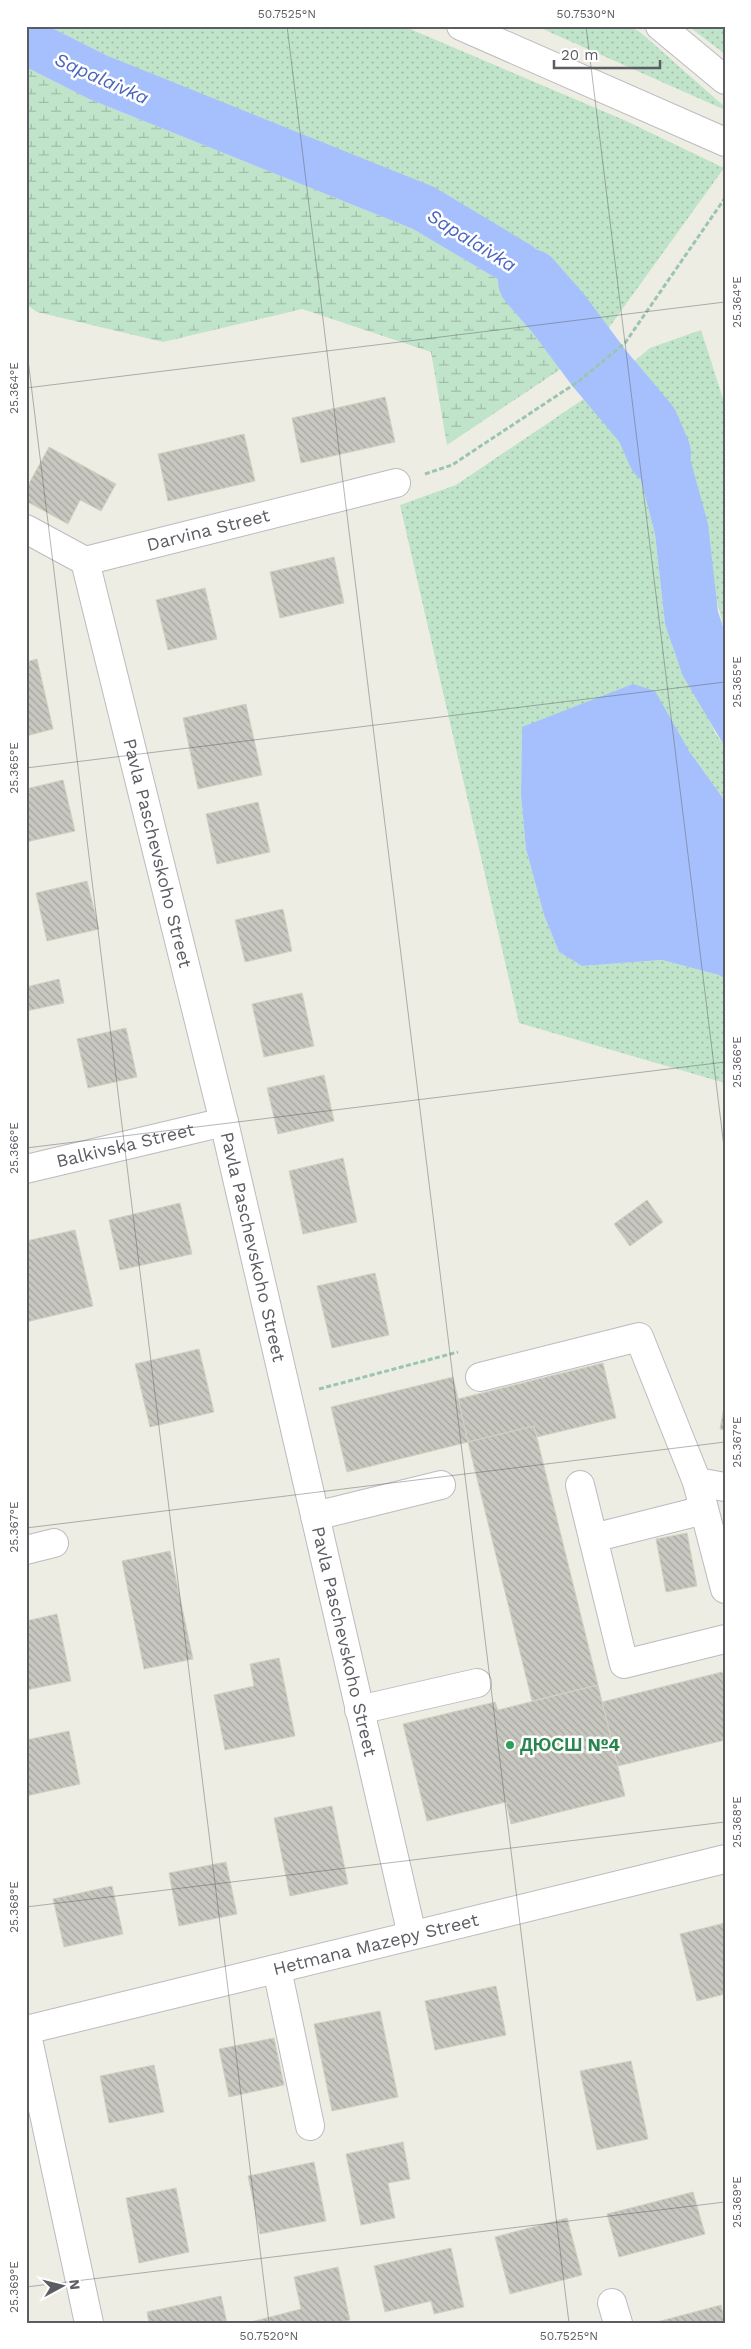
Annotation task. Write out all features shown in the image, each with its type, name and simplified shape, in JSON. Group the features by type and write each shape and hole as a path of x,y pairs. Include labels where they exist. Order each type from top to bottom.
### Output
{"street":[{"path":"461,26 725,142"},
{"path":"660,26 725,80"},
{"name":"Darvina Street","path":"85,561 396,483"},
{"path":"26,529 85,561"},
{"name":"Pavla Paschevskoho Street","path":"85,561 224,1122 412,1935"},
{"name":"Balkivska Street","path":"26,1170 224,1122"},
{"path":"480,1376 639,1337 697,1482 725,1589"},
{"path":"697,1482 725,1487"},
{"path":"315,1516 441,1485"},
{"path":"580,1485 624,1664 725,1639"},
{"path":"593,1538 704,1510"},
{"path":"26,1550 54,1543"},
{"path":"359,1710 477,1683"},
{"name":"Hetmana Mazepy Street","path":"26,2030 725,1859"},
{"path":"277,1968 310,2126"},
{"path":"26,2030 89,2323"}],"path":[{"path":"396,483 452,464 579,381 625,343 725,198"},
{"path":"287,1397 447,1355"}],"green space":[{"path":"48,26 403,26 624,120 724,168 608,329 534,247 108,56"},
{"path":"536,26 628,26 640,32 725,107 725,110"},
{"path":"688,26 725,26 725,54"},
{"path":"26,67 89,99 413,229 504,283 571,362 447,445 431,352 302,309 163,342 37,312 26,304"},
{"path":"701,330 725,405 725,632 665,405 632,363 650,348"},
{"path":"597,390 640,477 655,534 665,624 716,734 725,747 725,801 689,751 522,727 521,795 526,849 544,915 559,952 582,966 662,960 719,975 725,979 725,1083 519,1023 400,505 456,485"}],"water":[{"path":"26,26 48,26 108,56 434,187 534,247 608,329 571,362 504,283 413,229 89,99 26,67"},
{"path":"632,363 665,405 690,458 708,524 718,612 725,632 725,747 683,676 665,624 655,534 640,477 597,390"},
{"path":"633,684 655,691 689,751 725,801 725,979 719,975 662,960 582,966 559,952 544,915 526,849 521,795 522,727"}],"building":[{"path":"385,397 395,442 301,463 292,418"},
{"path":"244,434 255,481 168,501 158,454"},
{"path":"49,447 116,484 101,511 80,500 68,524 26,501 26,489"},
{"path":"334,557 344,603 280,618 270,572"},
{"path":"205,588 217,639 168,650 156,600"},
{"path":"37,659 53,729 26,736 26,662"},
{"path":"246,704 262,775 198,789 183,718"},
{"path":"63,780 75,831 26,842 26,789"},
{"path":"258,802 270,852 217,864 206,814"},
{"path":"87,881 99,929 47,941 36,893"},
{"path":"283,909 292,951 245,962 235,920"},
{"path":"59,979 64,1003 26,1011 26,987"},
{"path":"302,993 314,1046 264,1057 252,1004"},
{"path":"126,1028 137,1077 88,1088 77,1039"},
{"path":"324,1075 334,1121 278,1134 267,1088"},
{"path":"343,1158 357,1222 303,1234 289,1171"},
{"path":"647,1200 663,1222 630,1246 614,1224"},
{"path":"180,1203 192,1254 120,1270 109,1220"},
{"path":"75,1230 93,1306 26,1322 26,1241"},
{"path":"375,1273 389,1335 332,1348 317,1286"},
{"path":"199,1349 214,1412 150,1427 135,1364"},
{"path":"603,1363 616,1418 537,1437 534,1426 468,1442 458,1399"},
{"path":"453,1377 468,1442 347,1472 331,1407"},
{"path":"725,1402 725,1430 720,1429"},
{"path":"534,1426 598,1685 532,1701 468,1442"},
{"path":"687,1533 697,1586 666,1592 656,1539"},
{"path":"170,1551 193,1659 144,1669 122,1561"},
{"path":"57,1614 71,1681 26,1690 26,1621"},
{"path":"279,1658 295,1736 225,1750 214,1695 254,1686 250,1664"},
{"path":"722,1672 725,1682 725,1740 618,1766 602,1702"},
{"name":"ДЮСШ №4","path":"598,1685 625,1796 511,1824 506,1802 427,1821 403,1724 495,1702 498,1710"},
{"path":"69,1731 80,1784 26,1796 26,1740"},
{"path":"332,1806 348,1884 290,1896 274,1818"},
{"path":"226,1862 237,1914 179,1926 169,1873"},
{"path":"112,1886 123,1934 64,1947 53,1899"},
{"path":"725,1923 725,1994 697,2001 680,1934"},
{"path":"496,1986 506,2035 435,2050 425,2001"},
{"path":"380,2011 398,2097 332,2111 314,2024"},
{"path":"274,2038 284,2085 229,2097 219,2049"},
{"path":"631,2061 648,2139 597,2150 580,2071"},
{"path":"154,2065 164,2112 109,2123 100,2076"},
{"path":"403,2142 410,2179 388,2183 395,2218 361,2225 346,2154"},
{"path":"314,2162 326,2221 260,2234 248,2176"},
{"path":"176,2188 189,2252 139,2263 126,2198"},
{"path":"693,2192 705,2234 619,2257 607,2214"},
{"path":"567,2218 582,2275 510,2294 495,2237"},
{"path":"451,2248 464,2307 434,2314 431,2301 385,2312 374,2266"},
{"path":"338,2267 350,2320 339,2323 247,2323 301,2309 294,2277"},
{"path":"221,2296 227,2323 149,2323 147,2312"},
{"path":"721,2305 725,2323 653,2323"}],"waterway":[{"name":"Sapalaivka","path":"530,281 558,313 599,368 647,425 659,453"}],"place":[{"name":"ДЮСШ №4","path":"510,1745"}]}
